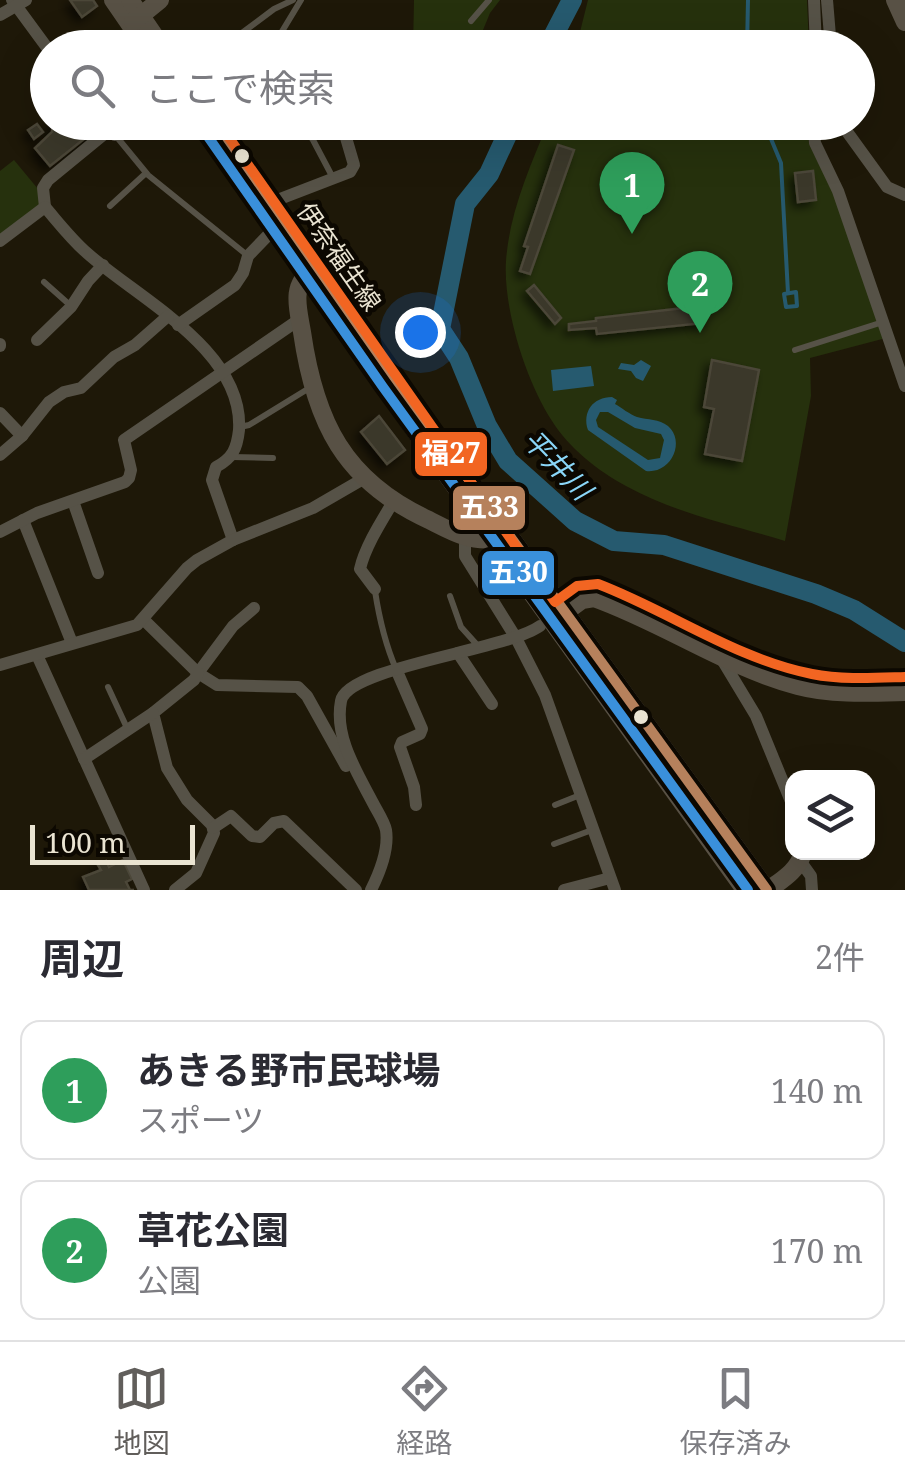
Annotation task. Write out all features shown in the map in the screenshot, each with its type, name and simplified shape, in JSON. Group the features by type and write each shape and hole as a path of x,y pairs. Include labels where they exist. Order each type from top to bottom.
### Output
{"main road":[{"path":"113,0 134,13 160,0"},
{"path":"895,0 905,22"},
{"name":"伊奈福生線","path":"212,140 274,230 311,271 745,890"},
{"name":"伊奈福生線","path":"229,140 272,202 311,271 494,540 767,890"},
{"path":"311,271 296,291 312,386 335,443 362,479 393,502 473,541 494,540"},
{"path":"553,620 582,600 594,598 719,656 801,687 899,692"},
{"path":"767,890 799,860"}],"street":[{"path":"814,0 815,30"},
{"path":"827,0 830,30"},
{"path":"0,16 17,2 35,30"},
{"path":"96,140 48,180 43,188 45,206 71,238 173,320 222,370 234,395 239,428 231,457 216,467 212,480 234,540"},
{"path":"272,202 350,172 354,165 347,140"},
{"path":"815,140 838,191 905,386"},
{"path":"853,140 887,187 905,195"},
{"path":"0,242 45,206"},
{"path":"0,455 22,436 49,402 64,392 81,388 114,357 235,284 248,256 274,230"},
{"path":"38,340 72,307 88,280 103,266"},
{"path":"0,532 129,478 131,470 124,440 300,319"},
{"path":"0,414 22,436"},
{"path":"1,662 137,625 186,568 234,540 313,508 362,479"},
{"path":"73,500 98,573"},
{"path":"375,590 360,569 370,552 372,536 393,502"},
{"path":"22,520 72,643"},
{"path":"466,538 465,556 516,638 545,695 612,884 564,890"},
{"path":"84,758 153,713 194,680 233,626 254,608"},
{"path":"144,620 198,674 218,686 298,687 307,696 348,770 362,781"},
{"path":"371,890 384,852 386,832 342,733 340,701 351,686 396,669 516,638 553,620"},
{"path":"458,653 492,704"},
{"path":"37,655 144,890"},
{"path":"719,656 756,716 785,787"},
{"path":"396,669 422,728 420,734 402,742 400,747 414,786 416,806"},
{"path":"153,713 167,768 214,833 196,873 175,890"},
{"path":"213,828 230,816 252,836 260,837 274,822 284,820 356,890"},
{"path":"803,860 812,890"}],"lane":[{"path":"246,30 274,9 297,0"},
{"path":"281,30 297,0"},
{"path":"471,21 489,0"},
{"path":"118,140 146,174 248,256"},
{"path":"313,140 332,176"},
{"path":"110,206 146,174"},
{"path":"44,282 72,307"},
{"path":"795,350 884,322"},
{"path":"239,428 312,386"},
{"path":"231,457 273,458"},
{"path":"375,590 388,637 386,646 396,669"},
{"path":"450,596 461,627 480,648"},
{"path":"108,687 128,730"},
{"path":"554,805 581,795"},
{"path":"554,844 593,830"}],"green space":[{"path":"414,0 500,0 483,30 413,30"},
{"path":"588,0 807,0 808,30 580,30"},
{"path":"541,140 809,140 838,201 886,338 810,358 811,396 785,541 644,495 595,466 559,431 542,405 525,365 508,301 508,243"},
{"path":"14,160 38,189 40,207 0,240 0,171"}],"water":[{"path":"641,360 651,366 643,381 631,371 618,369 621,363 634,365"},
{"path":"591,366 594,386 553,391 551,370"},
{"path":"605,398 617,400 615,404 634,416 668,426 676,440 669,462 655,471 646,471 588,430 588,412 594,403","holes":["600,412 608,412 635,428 661,434 664,440 660,458 648,460 598,427"]}],"building":[{"path":"70,0 93,0 97,6 82,17"},
{"path":"44,140 83,140 50,166 35,148"},
{"path":"558,145 574,150 530,274 520,271 528,247 524,246"},
{"path":"813,171 816,200 798,202 795,173"},
{"path":"534,285 561,318 555,324 527,291"},
{"path":"702,306 704,323 597,334 596,328 569,330 569,324 596,318"},
{"path":"712,360 759,370 742,461 705,454 714,409 704,407"},
{"path":"379,416 405,450 387,464 361,432"},
{"path":"123,860 132,879 126,882 130,890 89,890 83,877 101,870 98,865 106,861 109,867"}],"waterway":[{"name":"平井川","path":"556,30 572,0"},
{"path":"747,30 748,0"},
{"name":"平井川","path":"505,140 489,174 465,204 440,329 459,358 487,426 508,461 575,521 614,541 664,545 816,594 854,610 905,642"},
{"path":"771,140 781,163 788,293"},
{"path":"796,292 797,306 786,307 784,294 796,292"}],"transit line":[{"name":"五30","path":"210,140 383,387 748,890"},
{"name":"五33","path":"229,140 395,378 767,890"},
{"name":"福27","path":"231,140 555,602 577,586 598,584 784,667 835,677 905,677"}],"place":[{"name":"あきる野市民球場","path":"632,234"},
{"name":"草花公園","path":"700,333"}]}
